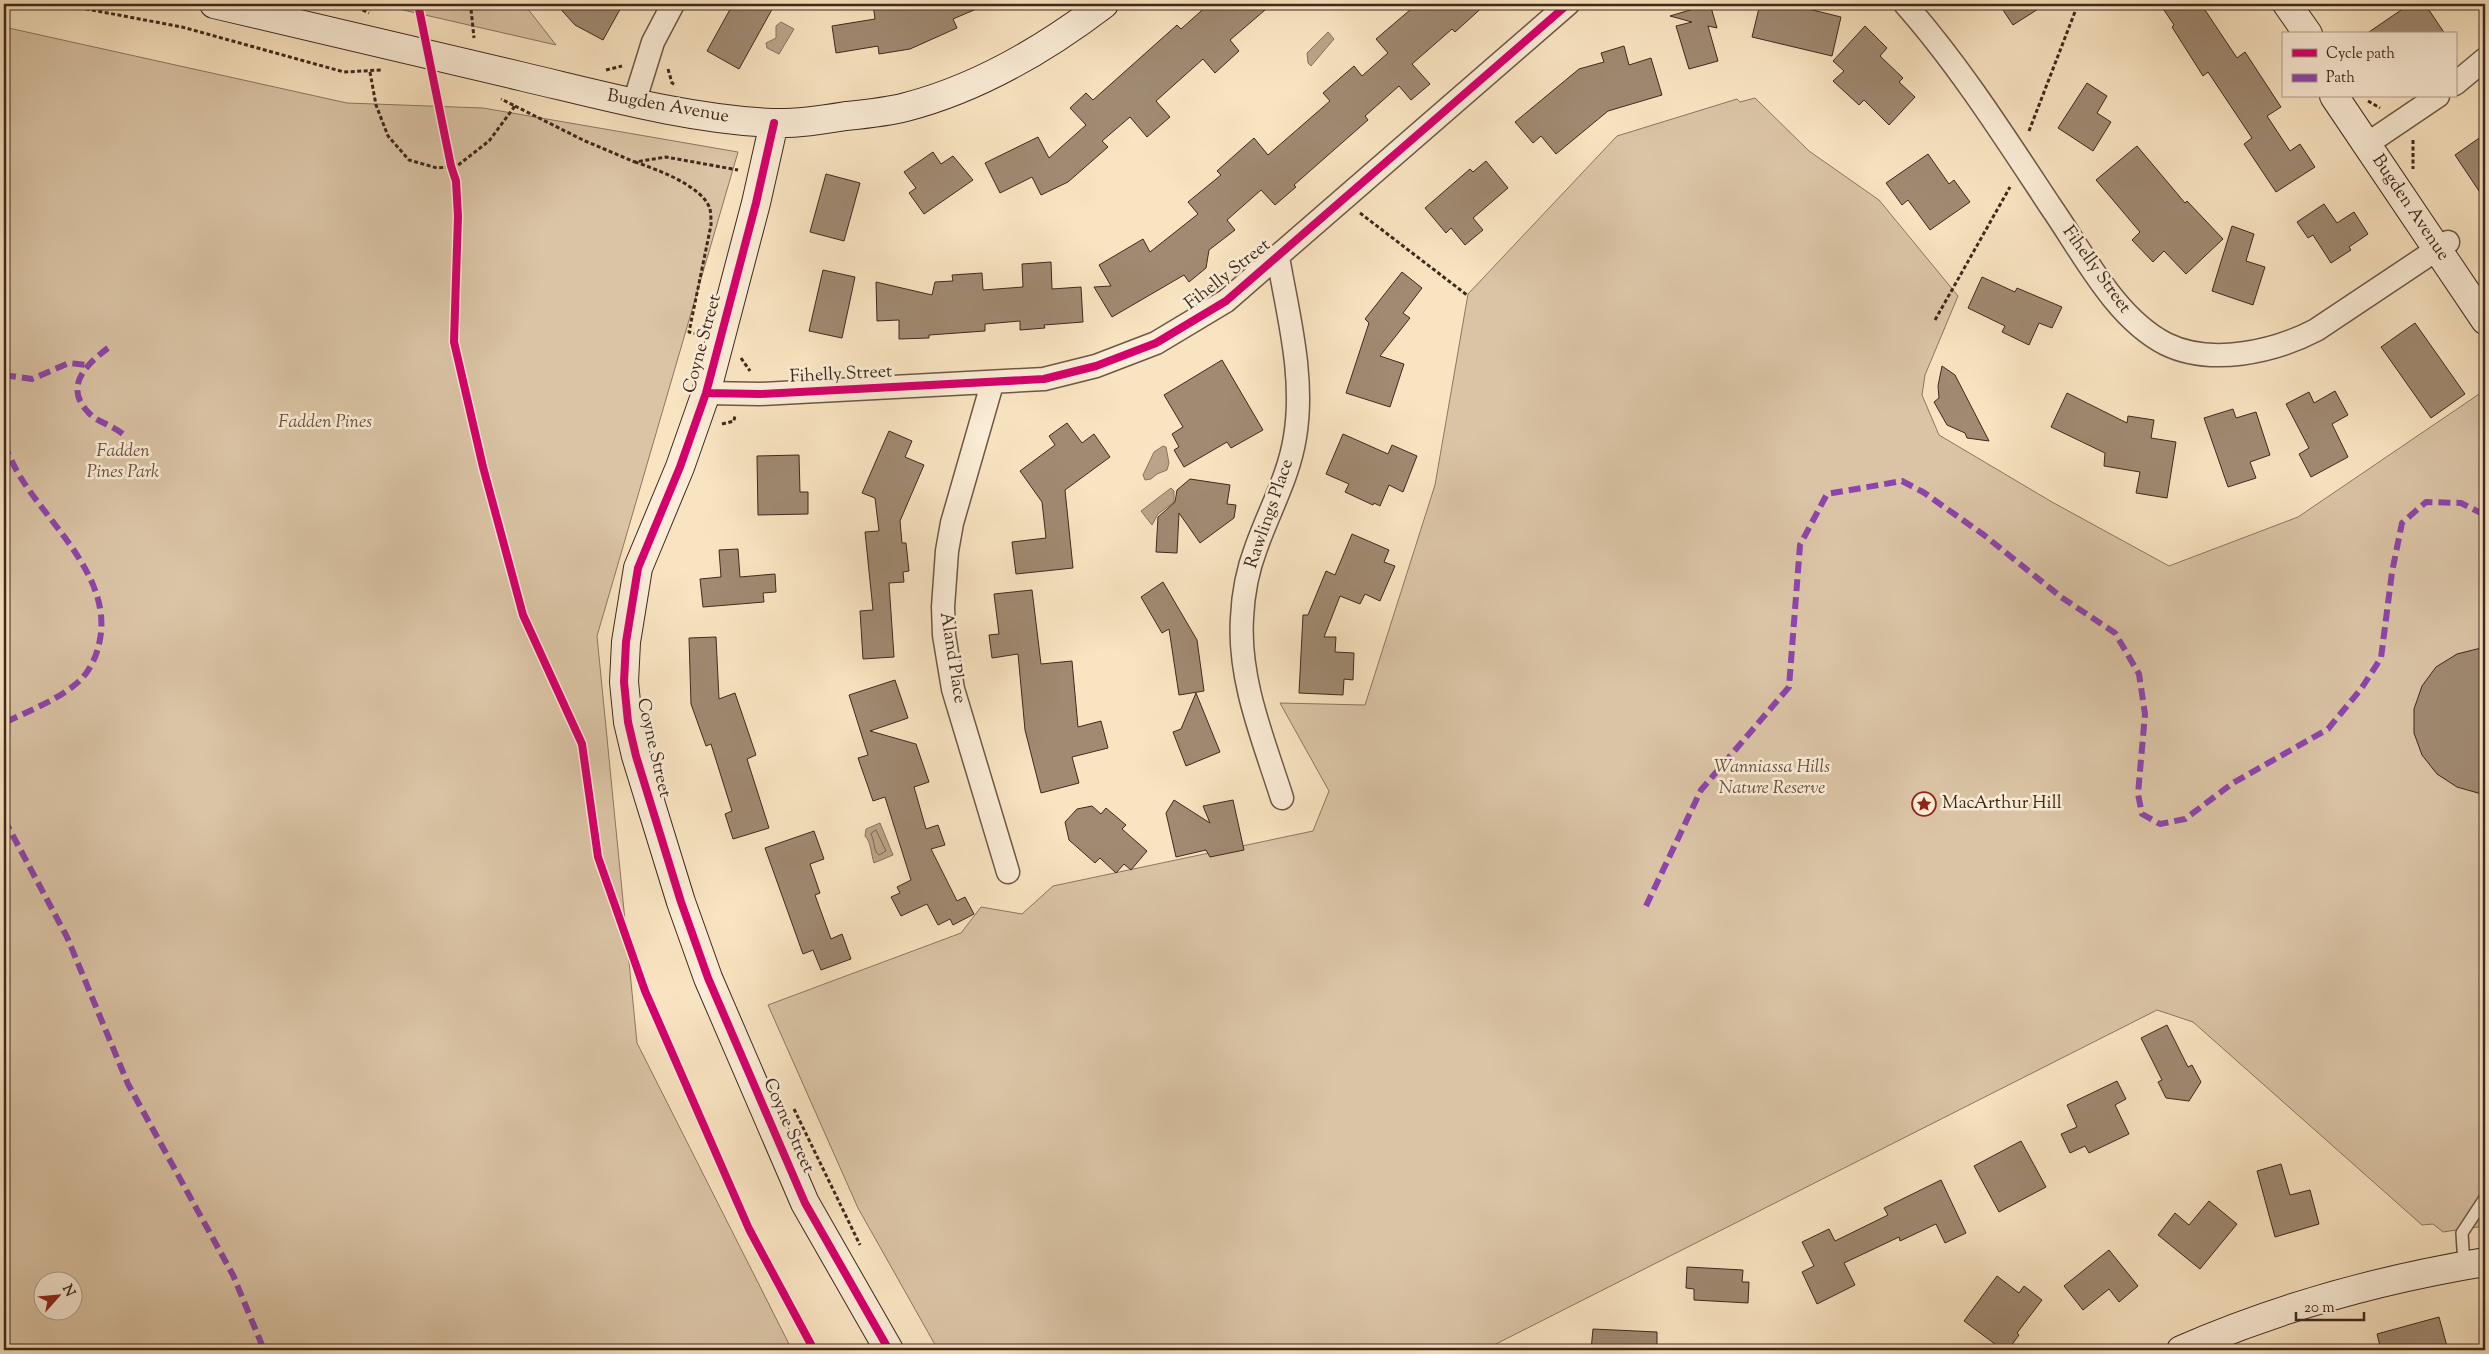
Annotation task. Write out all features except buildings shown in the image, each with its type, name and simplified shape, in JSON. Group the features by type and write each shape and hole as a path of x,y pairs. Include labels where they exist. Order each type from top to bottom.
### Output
{"street":[{"name":"Bugden Avenue","path":"214,4 634,103 731,119 774,123 815,121 907,107 1002,70 1061,37 1104,4"},
{"path":"634,103 650,50 673,4"},
{"name":"Fihelly Street","path":"706,393 760,394 992,384 1044,379 1096,366 1156,343 1218,306 1278,257 1568,4"},
{"name":"Fihelly Street","path":"1905,4 1925,26 2020,160 2117,304 2138,327 2167,345 2184,350 2221,355 2260,351 2298,340 2316,330 2442,245"},
{"path":"2272,4 2291,32"},
{"path":"2287,4 2307,32"},
{"path":"2456,83 2485,59"},
{"name":"Bugden Avenue","path":"2336,98 2372,141 2442,245 2485,320"},
{"name":"Bugden Avenue","path":"2351,98 2372,141"},
{"path":"2372,141 2435,98"},
{"name":"Coyne Street","path":"774,123 706,393 680,467 638,568 626,642 624,682 628,722 639,766 681,902 725,1019 805,1203 889,1350"},
{"name":"Bugden Avenue","path":"2442,245 2485,297"},
{"name":"Rawlings Place","path":"1278,257 1298,386 1295,437 1284,481 1256,548 1249,570 1242,617 1242,640 1247,685 1282,798"},
{"name":"Aland Place","path":"992,384 952,523 947,551 943,607 944,635 953,689 1008,872"},
{"path":"2181,1350 2308,1304 2360,1289 2475,1264"}],"lane":[{"path":"2475,1264 2462,1233 2485,1198"}],"path":[{"path":"60,4 182,27 344,72 370,72 385,69"},
{"path":"468,4 471,10 474,38"},
{"path":"2026,138 2078,4"},
{"path":"466,39 474,38 483,41"},
{"path":"599,72 622,66 635,44 665,56 672,83 678,86"},
{"path":"370,72 376,105 388,136 409,160 437,168 452,170 489,141 515,106"},
{"path":"498,97 585,141 636,162 666,157 762,176"},
{"path":"2367,98 2385,111"},
{"path":"2416,111 2427,127 2413,141 2413,169 2418,176"},
{"path":"449,157 452,170"},
{"path":"1935,320 2014,180"},
{"path":"1354,208 1467,295"},
{"path":"740,356 747,368 752,372"},
{"path":"718,426 734,421"},
{"path":"792,1105 861,1246"}],"green space":[{"path":"377,4 524,4 556,45"},
{"name":"Fadden Pines","path":"4,27 347,103 483,108 738,152 597,636 637,1043 792,1350 4,1350"},
{"name":"Wanniassa Hills Nature Reserve","path":"1755,98 1809,151 1879,200 1958,296 1925,375 1922,395 1939,435 2052,502 2169,566 2298,517 2485,390 2485,1226 2443,1232 2433,1224 2422,1225 2193,1022 2157,1010 1484,1350 938,1350 858,1208 768,1005 961,933 981,907 1022,914 1053,886 1313,831 1329,791 1280,703 1365,705 1435,485 1468,294 1617,136 1737,99 1740,102"}],"water":[{"path":"781,22 794,29 779,54 767,48 766,43 776,38 776,26"},
{"path":"1328,32 1334,39 1311,66 1308,63 1307,53"},
{"path":"1163,446 1166,447 1169,463 1167,470 1151,479 1145,480 1143,475 1154,452"},
{"path":"1171,488 1174,491 1174,502 1158,514 1152,525 1141,511"},
{"path":"880,823 893,855 874,863 870,845 865,836 866,829"}],"marked path":[{"path":"108,348 86,368 78,385 78,393 81,402 92,416 127,438"},
{"path":"4,375 32,379 69,363 87,365"},
{"path":"4,444 21,478 64,536 90,578 98,601 101,624 97,653 81,680 51,700 4,723"},
{"path":"1646,906 1701,790 1789,687 1800,545 1827,494 1902,481 1923,492 1984,535 2061,597 2115,633 2139,674 2145,714 2138,794 2142,814 2160,824 2185,819 2233,783 2328,729 2361,689 2381,658 2392,572 2402,523 2426,502 2461,503 2485,515"},
{"path":"4,819 67,937 128,1084 233,1275 264,1350"}],"cycle path":[{"path":"418,4 451,166 456,181 458,216 454,342 483,467 523,615 582,744 598,857 645,991 749,1229 814,1350"},
{"path":"706,393 760,394 1044,379 1096,366 1156,343 1226,301 1568,4"},
{"path":"774,123 756,203 706,393 680,467 638,568 626,642 624,682 628,722 636,756 681,902 708,978 805,1203 889,1350"}],"place":[{"name":"MacArthur Hill","path":"1924,804"}],"park label":[{"name":"Fadden Pines Park","path":"123,462"}]}
